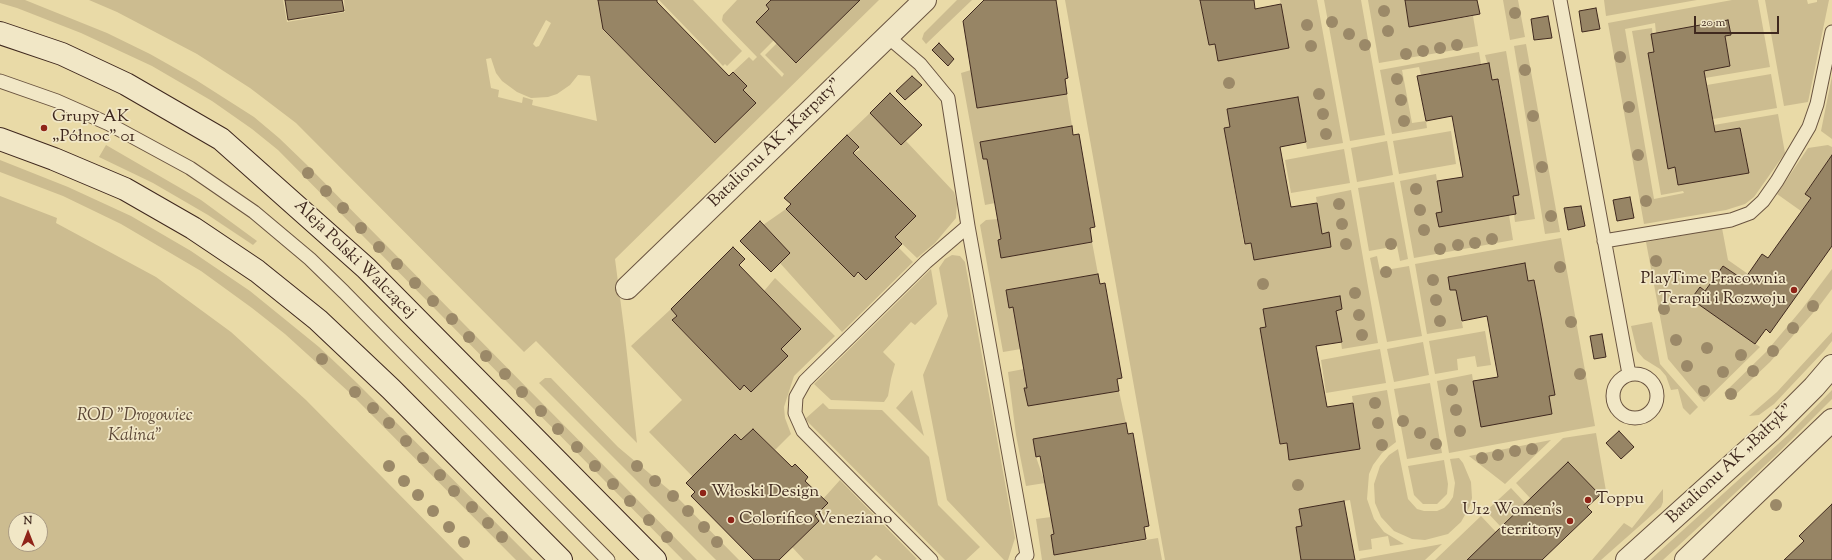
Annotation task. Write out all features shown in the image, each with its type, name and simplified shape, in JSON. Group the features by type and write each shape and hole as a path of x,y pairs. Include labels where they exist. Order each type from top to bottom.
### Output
{"main road":[{"name":"Batalionu AK „Karpaty”","path":"627,288 925,0"},
{"name":"Aleja Polski Walczącej","path":"0,33 62,54 119,81 221,139 366,268 654,560"},
{"path":"0,139 54,159 125,189 193,228 257,272 318,320 380,378 561,560"},
{"name":"Batalionu AK „Bałtyk”","path":"1626,560 1771,430 1814,387 1832,366"},
{"path":"1686,560 1832,420"}],"lane":[{"path":"1560,0 1629,374"},
{"path":"1604,241 1731,220 1750,213 1763,201 1777,181 1809,127 1816,104 1832,32"},
{"path":"888,37 920,64 948,98 968,226 1027,555 1022,560"},
{"path":"0,81 56,101 116,128 190,168 254,212 310,259 344,292 608,560"},
{"path":"931,560 803,431 795,413 796,397 805,381 926,262 968,226"}],"green space":[{"path":"0,0 25,0 107,33 150,54 196,80 254,117 306,164 697,560 683,560 278,150 252,129 212,101 152,66 81,33 17,8 0,3"},
{"path":"89,0 283,0 287,22 345,12 344,0 598,0 603,30 715,143 756,103 743,90 747,86 733,72 749,57 753,61 757,57 722,20 723,15 737,0 771,0 766,5 769,9 774,40 760,54 782,77 784,74 765,55 777,43 797,63 860,0 879,0 615,259 637,443 536,341 524,352 296,123 250,88 197,54 117,12","holes":["546,20 551,23 539,46 536,47 533,44","491,58 496,73 502,81 517,92 531,98 548,97 557,94 570,85 578,75 590,76 597,121 532,105 533,100 523,97 522,103 498,97 499,90 491,88 486,59"]},
{"path":"659,0 693,0 742,51 727,66 725,64 723,66"},
{"path":"957,0 972,0 926,44 922,39 924,33"},
{"path":"1065,0 1200,0 1209,45 1215,44 1219,61 1289,48 1280,0 1317,0 1343,143 1307,149 1298,97 1227,109 1230,127 1224,128 1244,244 1251,243 1254,260 1331,247 1329,232 1322,234 1316,197 1351,190 1378,343 1342,349 1336,311 1342,309 1340,296 1263,309 1266,327 1261,328 1280,444 1287,443 1290,460 1360,448 1352,396 1387,390 1396,442 1382,453 1373,465 1369,474 1367,499 1374,519 1384,532 1404,544 1390,546 1388,536 1371,539 1372,549 1359,551 1350,500 1299,509 1302,526 1296,527 1301,560 1165,560"},
{"path":"1324,0 1361,0 1385,135 1350,141"},
{"path":"1368,0 1405,0 1409,27 1473,16 1478,46 1379,63"},
{"path":"1503,0 1518,0 1525,37 1510,40"},
{"path":"1604,0 1697,0 1606,16"},
{"path":"1732,0 1758,0 1770,67 1705,78 1704,71 1730,66 1725,36 1730,35 1656,33 1655,23 1625,29 1654,199 1684,193 1683,191 1661,195 1632,31 1652,28 1654,52 1648,53 1669,168 1675,167 1678,185 1748,173 1740,128 1715,132 1714,125 1778,114 1785,153 1754,197 1745,204 1726,210 1644,224 1608,23"},
{"path":"1765,0 1807,0 1808,4 1817,2 1817,0 1829,0 1808,102 1784,106"},
{"path":"1526,44 1560,232 1545,234 1514,46"},
{"path":"1506,51 1535,219 1515,222 1514,214 1516,213 1513,196 1519,195 1499,80 1492,80 1485,55"},
{"path":"1479,52 1481,64 1421,75 1419,67 1402,70 1412,123 1426,121 1427,128 1392,134 1380,70"},
{"path":"971,70 977,108 1067,94 1072,126 980,142 983,159 987,159 995,203 985,205 961,73"},
{"path":"1771,74 1777,108 1713,119 1707,85"},
{"path":"1832,76 1832,139 1821,131"},
{"path":"870,113 901,145 906,141 954,192 957,203 956,218 935,243 917,258 895,237 915,216 853,153 860,150 847,135"},
{"path":"1451,131 1456,164 1399,174 1393,141"},
{"path":"1387,141 1393,175 1357,182 1351,148"},
{"path":"106,145 201,200 257,241 253,245 208,215 153,183 99,157"},
{"path":"1828,145 1832,147 1832,155 1805,193 1811,198 1801,211 1777,194 1808,148"},
{"path":"1344,149 1350,183 1291,193 1285,160"},
{"path":"0,160 68,187 131,216 191,251 250,291 319,347 357,383 533,560 516,560 350,393 285,334 252,308 201,271 121,224 63,196 0,172"},
{"path":"1436,174 1442,212 1439,227 1509,215 1513,240 1414,258 1400,181"},
{"path":"1394,182 1408,259 1400,261 1397,246 1369,251 1358,188"},
{"name":"ROD \"Drogowiec Kalina\"","path":"0,196 57,218 56,223 156,277 231,332 306,400 464,560 0,560"},
{"path":"786,209 854,277 898,247 913,262 842,332 780,263 790,253 763,225"},
{"path":"998,219 1001,239 998,240 1002,258 1092,242 1098,274 1006,290 1009,307 1013,307 1021,349 1003,352 980,225 986,220"},
{"path":"1722,228 1728,260 1748,274 1744,280 1723,266 1705,291 1700,287 1692,298 1760,347 1704,402 1668,359 1646,242"},
{"path":"1561,238 1595,426 1449,453 1437,381 1472,374 1473,381 1549,396 1554,395 1541,317 1534,280 1528,281 1524,263 1448,277 1450,290 1456,290 1463,328 1427,334 1415,264"},
{"path":"952,255 960,256 965,262 1015,538 1008,560 1004,560 947,500 923,375 948,316 939,268 945,259"},
{"path":"1377,256 1380,271 1409,266 1422,336 1387,342 1370,258"},
{"path":"931,269 937,304 915,325 911,322 883,352 895,364 888,396 884,402 831,400 814,384"},
{"path":"1832,269 1832,289 1820,305 1770,362 1731,399 1724,393 1766,352 1802,309"},
{"path":"775,278 835,336 794,376 784,407 785,418 791,434 775,450 753,429 741,440 735,434 693,477 649,432 682,400 631,346 671,309 677,316 672,321 740,389 801,329 764,291"},
{"path":"1652,322 1660,364 1698,407 1690,415 1683,408 1678,389 1671,390 1666,376 1660,369 1644,359 1637,351 1631,326"},
{"path":"1485,331 1491,365 1477,367 1475,356 1457,359 1458,370 1435,374 1429,341"},
{"path":"1832,332 1832,341 1824,351 1774,404 1759,415 1749,416 1777,392"},
{"path":"1423,342 1429,375 1394,382 1387,349"},
{"path":"1380,349 1386,383 1326,393 1321,360"},
{"path":"1024,369 1027,388 1024,389 1028,406 1119,391 1126,423 1033,439 1036,457 1045,483 1026,486 1016,435 1008,372"},
{"path":"545,378 551,378 618,447 674,494 739,560 716,560 539,383"},
{"path":"1430,383 1442,453 1407,459 1394,389"},
{"path":"912,390 924,436 896,408"},
{"path":"1832,390 1832,399 1775,456 1663,560 1650,560 1788,435"},
{"path":"823,403 829,409 882,410 929,457 938,505 980,547 966,560 945,560 805,419"},
{"path":"1596,433 1606,491 1600,495 1568,462 1531,499 1516,483 1563,438"},
{"path":"1551,440 1505,484 1469,456"},
{"path":"1398,449 1408,499 1417,509 1424,511 1437,511 1444,508 1449,503 1453,497 1455,483 1450,459 1459,458 1463,463 1471,482 1472,498 1470,506 1461,522 1448,534 1425,540 1412,539 1394,531 1381,517 1375,503 1374,484 1380,466 1389,455"},
{"path":"1444,460 1448,484 1447,494 1437,504 1423,504 1414,495 1408,466"},
{"path":"840,480 917,559 882,560 876,555 871,560 804,560 792,547 819,521 815,516 823,499"},
{"path":"1511,488 1526,504 1501,527 1486,511"},
{"path":"1663,489 1663,502 1661,507 1601,560 1592,560 1624,523 1632,528"},
{"path":"1481,516 1496,532 1467,560 1435,560"},
{"path":"1051,517 1054,534 1051,535 1055,555 1158,538 1162,560 1042,560 1036,519"},
{"path":"1442,544 1425,560 1359,559"}],"building":[{"path":"285,0 342,0 344,11 288,20"},
{"path":"598,0 657,0 657,2 729,76 733,72 747,86 743,90 756,103 715,143 603,29"},
{"path":"771,0 860,0 796,63 756,22 769,9 766,5"},
{"path":"984,0 1056,0 1068,78 1065,79 1067,94 977,108 963,21"},
{"path":"1200,0 1254,0 1255,9 1281,4 1289,48 1218,61 1215,44 1209,45"},
{"path":"1405,0 1477,0 1480,14 1409,27"},
{"path":"1596,8 1600,29 1582,32 1579,11"},
{"path":"1548,16 1552,38 1534,40 1531,19"},
{"path":"1728,20 1731,35 1725,36 1730,66 1704,71 1715,132 1740,128 1749,173 1678,185 1675,167 1668,169 1648,53 1654,52 1651,34"},
{"path":"939,43 954,59 948,66 932,50"},
{"path":"1489,63 1492,80 1498,79 1519,195 1513,196 1516,214 1439,227 1436,213 1442,212 1437,181 1463,177 1452,116 1426,121 1417,76"},
{"path":"912,76 922,85 905,100 896,91"},
{"path":"890,93 922,125 901,145 870,113"},
{"path":"1298,97 1306,142 1280,147 1291,207 1317,203 1322,234 1329,232 1331,247 1254,260 1251,243 1245,244 1224,128 1230,127 1227,109"},
{"path":"1072,126 1073,135 1079,134 1095,227 1090,228 1092,242 1001,258 998,240 1001,239 987,159 983,159 980,142"},
{"path":"847,135 859,147 853,153 916,216 895,237 902,244 866,280 858,272 854,277 786,209 791,204 784,198"},
{"path":"1832,155 1832,246 1770,333 1766,329 1755,344 1691,299 1700,287 1705,291 1723,266 1744,280 1762,254 1768,258 1811,198 1805,194"},
{"path":"1630,197 1634,218 1617,221 1613,200"},
{"path":"1581,206 1585,226 1568,230 1564,208"},
{"path":"760,221 790,253 771,272 740,241"},
{"path":"733,247 745,259 739,265 801,329 781,349 788,356 751,392 744,385 740,390 672,320 677,316 671,309"},
{"path":"1525,263 1528,281 1534,280 1555,395 1549,396 1552,414 1481,427 1473,381 1498,377 1487,316 1462,321 1456,290 1450,290 1448,277"},
{"path":"1098,274 1100,284 1105,283 1122,378 1117,379 1119,391 1028,406 1024,388 1027,388 1013,307 1009,308 1006,290"},
{"path":"1340,296 1342,309 1336,311 1342,342 1316,346 1327,407 1353,403 1360,449 1289,460 1287,443 1280,444 1260,328 1266,327 1263,309"},
{"path":"1602,334 1606,357 1594,359 1590,336"},
{"path":"1126,423 1128,434 1133,433 1149,526 1144,527 1146,539 1054,555 1051,535 1054,534 1040,456 1036,457 1033,439"},
{"path":"753,429 792,467 795,464 808,477 805,481 828,503 815,516 819,521 779,560 754,560 691,496 695,492 686,483 735,434 741,440"},
{"path":"1619,431 1634,447 1621,459 1606,443"},
{"path":"1568,462 1600,495 1587,507 1592,512 1542,560 1467,560"},
{"path":"1344,501 1355,560 1301,560 1296,527 1302,526 1299,509"},
{"path":"1832,504 1832,560 1784,560 1804,541 1799,536"}],"place":[{"name":"Grupy AK „Północ” 01","path":"44,128"},
{"name":"PlayTime Pracownia Terapii i Rozwoju","path":"1794,290"},
{"name":"Włoski Design","path":"703,493"},
{"name":"Toppu","path":"1588,500"},
{"name":"Colorifico Veneziano","path":"731,520"},
{"name":"U12 Women's territory","path":"1570,521"}]}
